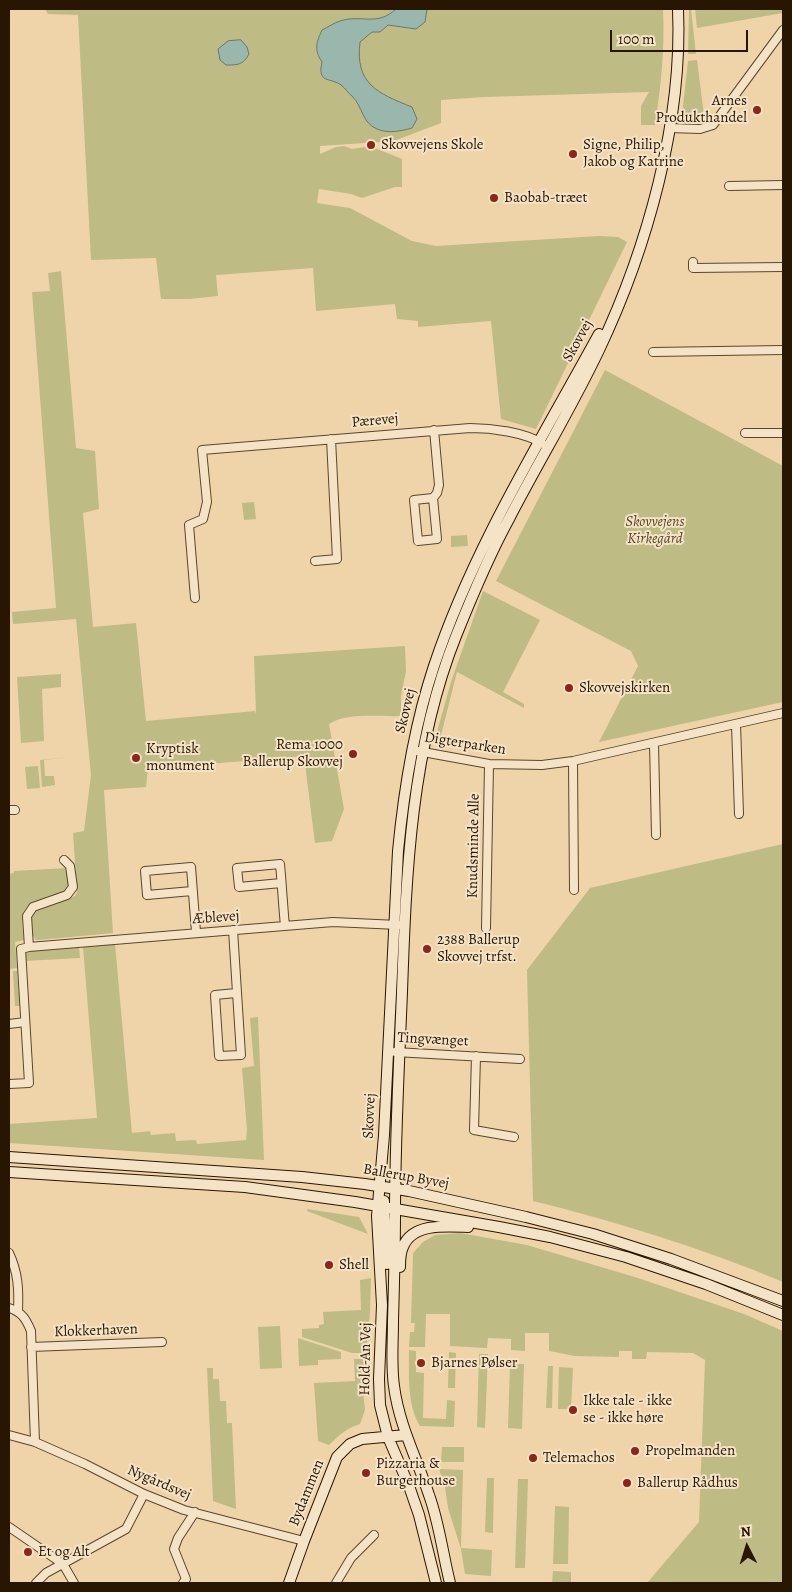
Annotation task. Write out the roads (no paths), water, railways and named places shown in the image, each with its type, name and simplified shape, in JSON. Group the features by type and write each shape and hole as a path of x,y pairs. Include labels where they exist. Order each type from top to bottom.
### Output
{"street":[{"name":"Skovvej","path":"379,1186 384,1135 388,1052 400,925 423,751 438,687 456,636 478,583 544,444 625,288 644,236 659,181 669,128 676,74 678,9"},
{"path":"669,128 700,129 713,125 783,30"},
{"path":"729,186 783,185"},
{"path":"693,262 693,268 783,267"},
{"path":"653,352 783,350"},
{"name":"Pærevej","path":"195,598 189,525 203,519 207,502 202,450 434,430 485,428 511,432 544,444"},
{"path":"433,498 414,500 418,541 437,539 433,498 439,485 434,430"},
{"path":"745,433 783,432"},
{"path":"315,561 337,559 331,439"},
{"name":"Skovvej","path":"394,1189 399,1052 400,925 398,851 402,810 412,750 425,696 445,635 469,578 494,526 544,444"},
{"name":"Digterparken","path":"412,750 488,764 542,765 654,743 783,713"},
{"path":"736,724 738,814"},
{"path":"654,743 656,835"},
{"path":"573,760 574,890"},
{"name":"Knudsminde Alle","path":"486,928 488,764"},
{"path":"9,1084 29,1082 20,949 29,947 27,916 32,907 67,895 73,888 70,866 64,860"},
{"path":"281,883 239,887 237,868 280,864 285,926"},
{"path":"192,891 147,894 145,871 190,867 196,932"},
{"name":"Æblevej","path":"29,947 333,922 400,925"},
{"path":"233,930 241,1055 219,1056 215,995 236,994"},
{"path":"9,1024 25,1022"},
{"name":"Tingvænget","path":"388,1052 520,1058"},
{"name":"Tingvænget","path":"476,1056 474,1130 514,1137"},
{"name":"Ballerup Byvej","path":"9,1157 302,1177 379,1186 526,1217 602,1237 709,1272 783,1301"},
{"path":"9,1172 244,1187 498,1227 550,1237 626,1257 706,1284 783,1315"},
{"name":"Hold-An Vej","path":"379,1186 386,1208 393,1323 393,1382 396,1399 406,1436 435,1514 450,1583"},
{"name":"Hold-An Vej","path":"394,1189 386,1208 377,1220 382,1305 379,1378 380,1405 388,1437 419,1515 436,1583"},
{"path":"386,1208 392,1353"},
{"path":"393,1323 401,1254 403,1247 414,1233 444,1226 498,1227"},
{"path":"9,1253 17,1273 19,1288 18,1310"},
{"path":"9,1308 18,1310 26,1319 31,1331 35,1442"},
{"name":"Klokkerhaven","path":"32,1347 162,1342"},
{"name":"Nygårdsvej","path":"9,1435 35,1442 85,1464 144,1494 195,1512 304,1541"},
{"name":"Bydammen","path":"289,1583 337,1457 350,1444 362,1439 406,1436"},
{"path":"36,1583 46,1574 126,1529 144,1494"},
{"path":"183,1583 186,1579 174,1549 178,1538 195,1512"},
{"path":"9,1527 63,1564 74,1583"},
{"path":"336,1583 351,1558 374,1535"}],"water":[{"path":"396,9 427,9 425,22 416,29 388,25 380,32 372,32 360,42 359,56 361,68 371,85 388,97 412,107 417,119 412,128 390,132 377,129 368,123 356,100 342,86 323,77 321,74 322,62 317,46 322,30 340,21 348,19 376,19"},
{"path":"241,40 247,47 249,54 240,64 226,65 220,60 218,49 228,41"}],"place":[{"name":"Arnes Produkthandel","path":"757,110"},
{"name":"Skovvejens Skole","path":"371,145"},
{"name":"Signe, Philip, Jakob og Katrine","path":"573,154"},
{"name":"Baobab-træet","path":"494,198"},
{"name":"Skovvejskirken","path":"569,688"},
{"name":"Rema 1000 Ballerup Skovvej","path":"353,754"},
{"name":"Kryptisk monument","path":"136,758"},
{"name":"2388 Ballerup Skovvej trfst.","path":"427,949"},
{"name":"Shell","path":"329,1265"},
{"name":"Bjarnes Pølser","path":"421,1363"},
{"name":"Ikke tale - ikke se - ikke høre","path":"573,1410"},
{"name":"Propelmanden","path":"635,1451"},
{"name":"Telemachos","path":"533,1458"},
{"name":"Pizzaria & Burgerhouse","path":"366,1473"},
{"name":"Ballerup Rådhus","path":"627,1483"},
{"name":"Et og Alt","path":"28,1552"}],"park label":[{"name":"Skovvejens Kirkegård","path":"655,530"}]}
